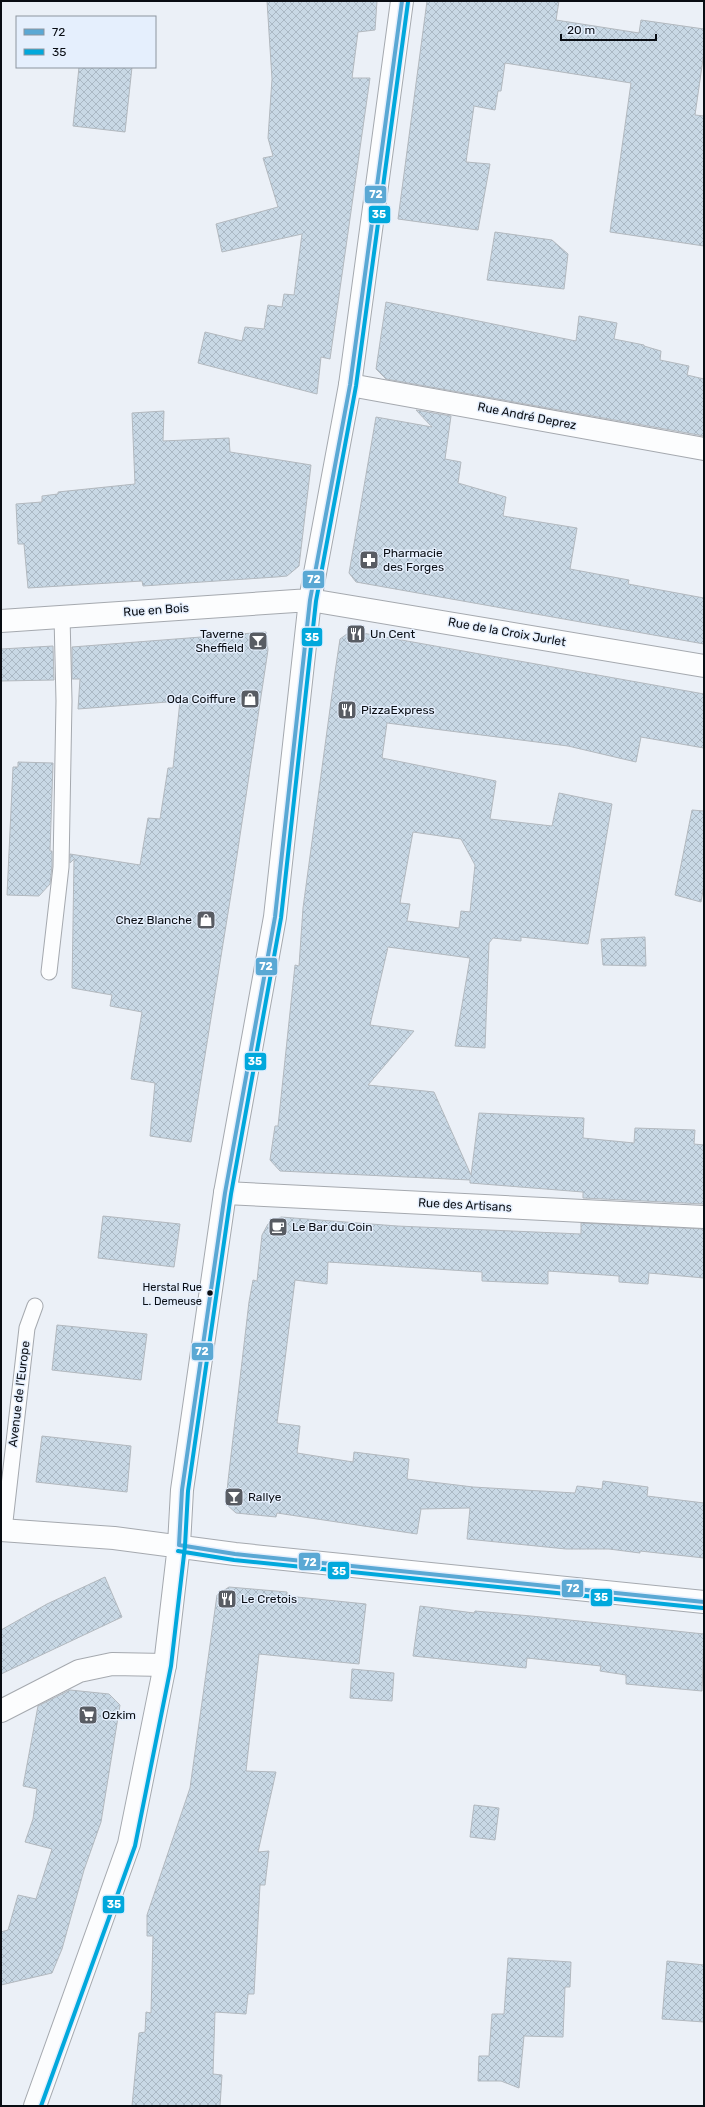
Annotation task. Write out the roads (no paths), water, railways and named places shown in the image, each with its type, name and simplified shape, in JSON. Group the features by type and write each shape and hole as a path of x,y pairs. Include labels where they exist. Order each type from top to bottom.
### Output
{"street":[{"path":"35,2106 129,1844 165,1665 179,1545 182,1490 226,1193 275,917 310,600 350,385 402,1"},
{"name":"Rue André Deprez","path":"350,385 704,449"},
{"name":"Rue en Bois","path":"1,620 310,600"},
{"name":"Rue de la Croix Jurlet","path":"310,600 704,666"},
{"name":"Rue des Artisans","path":"226,1193 704,1217"},
{"name":"Avenue de l'Europe","path":"3,1530 114,1538 179,1545 235,1554 704,1602"},
{"path":"1,1711 79,1671 112,1664 165,1665"}],"lane":[{"path":"48,972 61,867 64,701 62,616"},
{"name":"Avenue de l'Europe","path":"3,1530 27,1328 35,1306"}],"place":[{"name":"Pharmacie des Forges","path":"369,560"},
{"name":"Un Cent","path":"356,634"},
{"name":"Taverne Sheffield","path":"258,641"},
{"name":"Oda Coiffure","path":"250,699"},
{"name":"PizzaExpress","path":"347,710"},
{"name":"Chez Blanche","path":"206,920"},
{"name":"Le Bar du Coin","path":"278,1227"},
{"name":"Herstal Rue L. Demeuse","path":"210,1293"},
{"name":"Rallye","path":"234,1497"},
{"name":"Le Cretois","path":"227,1599"},
{"name":"Ozkim","path":"88,1715"}]}
